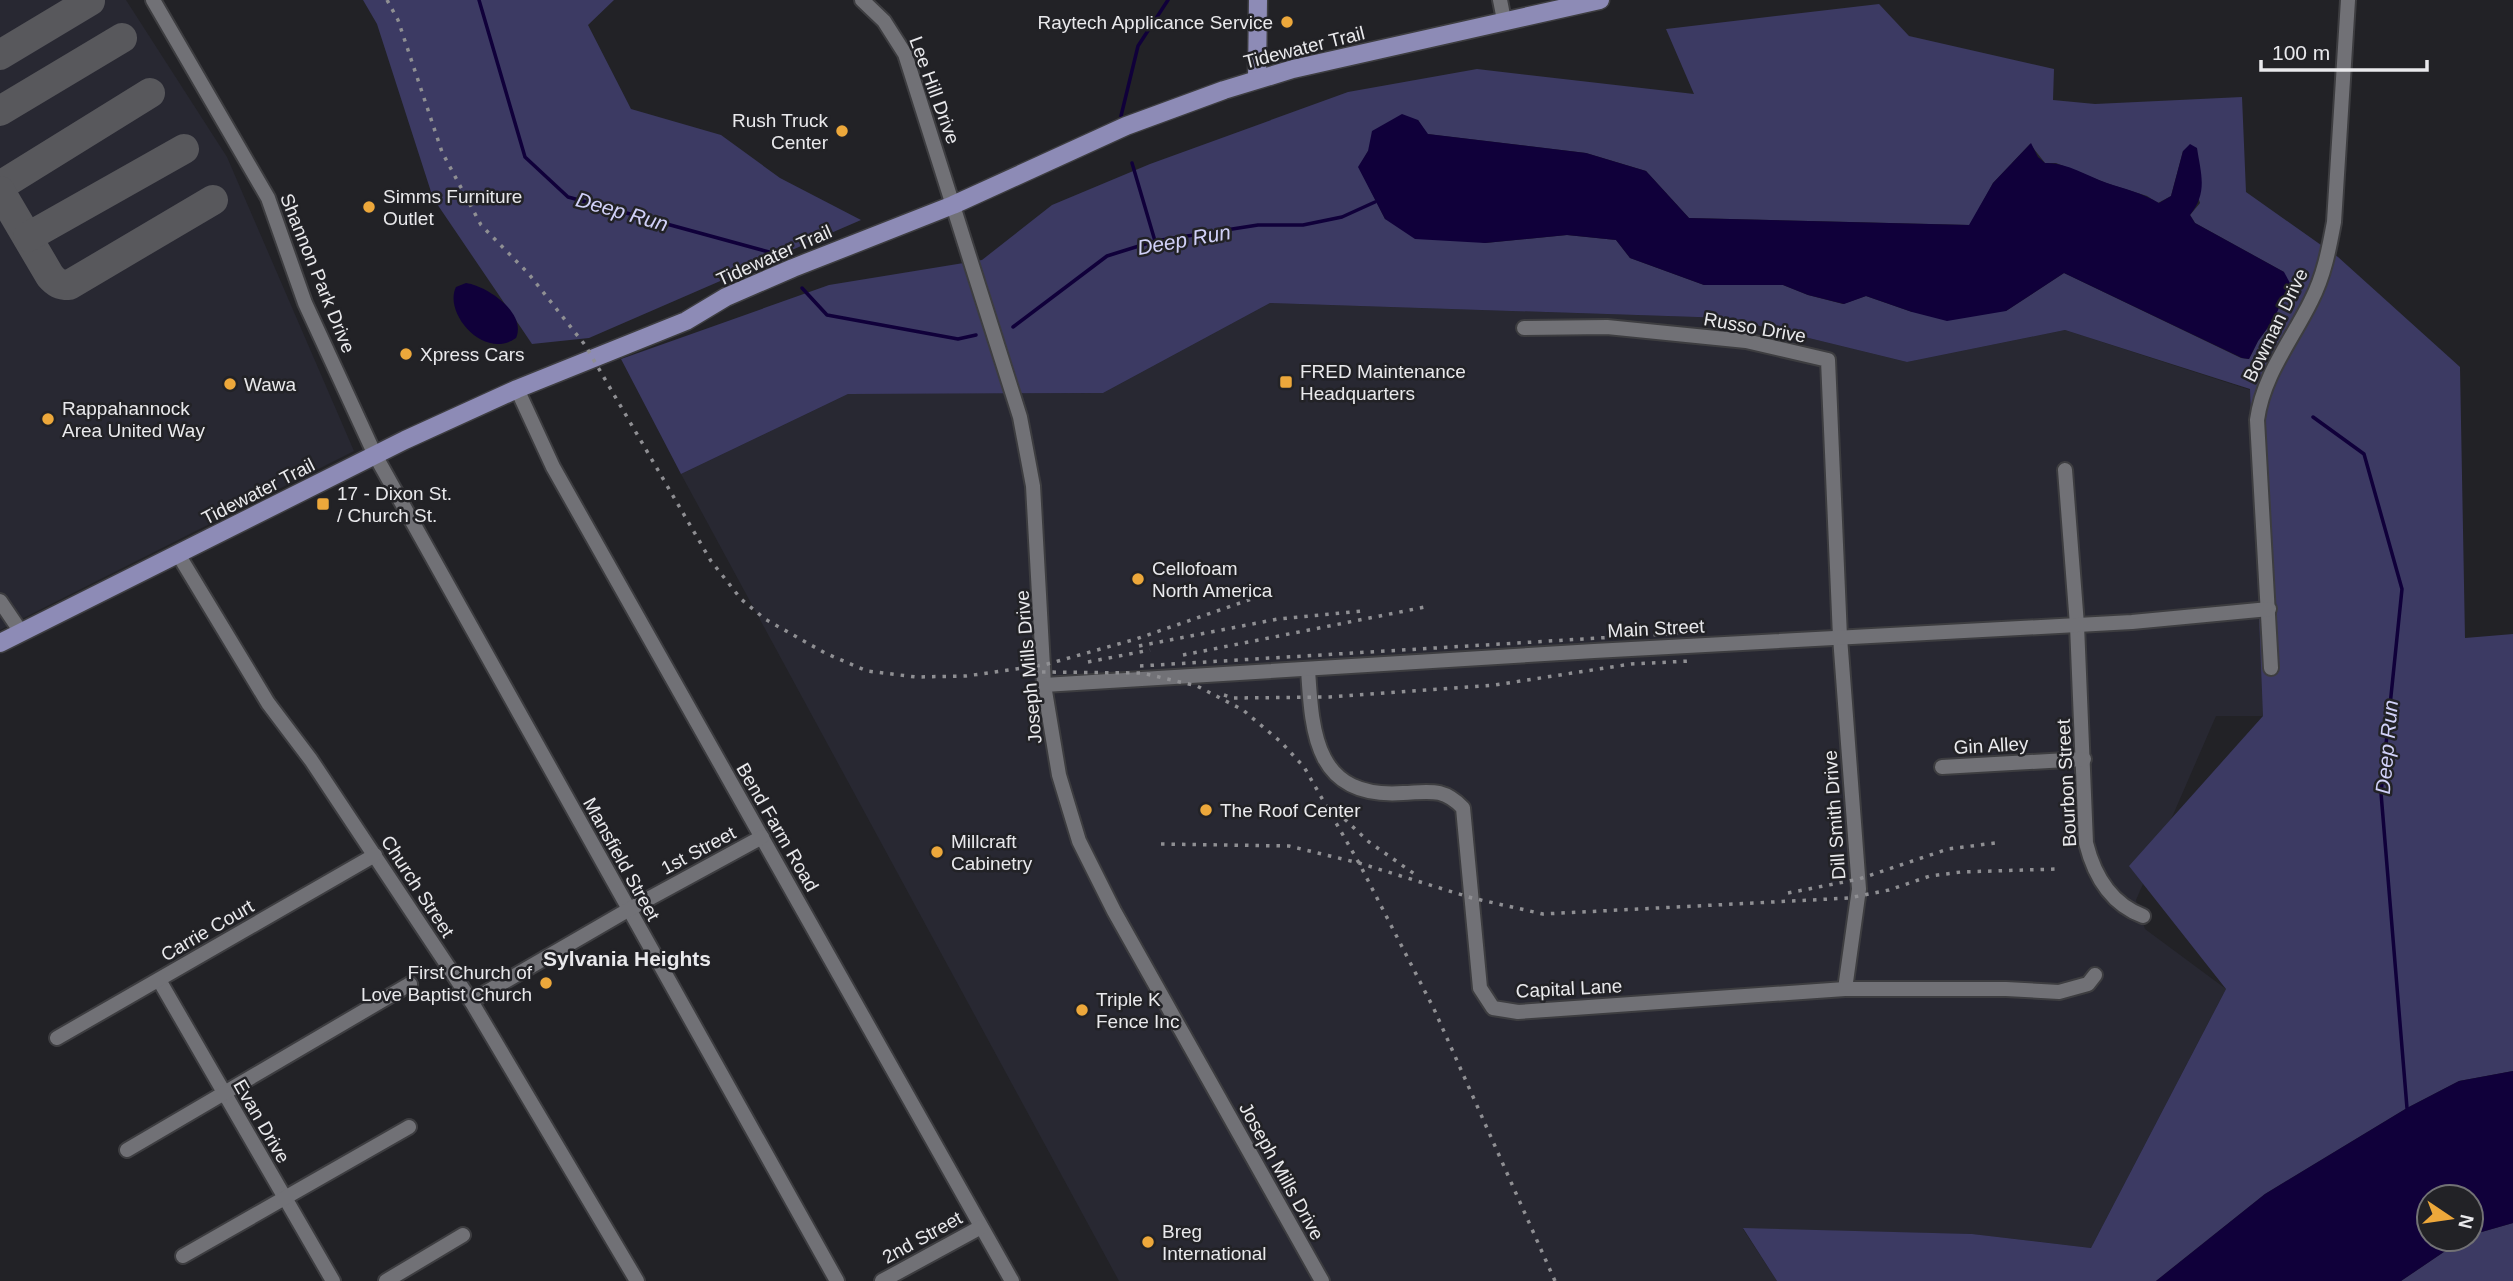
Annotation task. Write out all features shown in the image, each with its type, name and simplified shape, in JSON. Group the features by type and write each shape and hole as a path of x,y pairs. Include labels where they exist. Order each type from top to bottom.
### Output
{"main road":[{"path":"1257,79 1258,0"},
{"name":"Tidewater Trail","path":"0,643 375,455 517,389 686,321 726,297 953,205 1126,125 1257,79 1600,0"}],"street":[{"name":"Shannon Park Drive","path":"153,0 268,198 305,303 375,455"},
{"name":"Lee Hill Drive","path":"862,0 884,22 905,54 953,205"},
{"path":"1500,0 1504,20"},
{"name":"Bowman Drive","path":"2271,668 2258,412 2264,388 2313,298 2330,246 2348,0"},
{"name":"Joseph Mills Drive","path":"953,205 1028,451 1036,522 1044,685 1059,775 1068,808 1090,866 1322,1281"},
{"name":"Russo Drive","path":"1524,328 1607,327 1746,341 1828,360 1840,638"},
{"name":"Bend Farm Road","path":"517,389 554,467 1012,1281"},
{"name":"Mansfield Street","path":"375,455 837,1281"},
{"name":"Bourbon Street","path":"2065,470 2077,625 2086,843 2095,870 2113,897 2143,916"},
{"name":"Church Street","path":"178,554 268,703 312,760 471,1001 637,1281"},
{"path":"0,601 21,632"},
{"name":"Main Street","path":"1044,685 2077,625 2269,609"},
{"name":"Dill Smith Drive","path":"1840,638 1859,889 1845,989"},
{"name":"Capital Lane","path":"1308,668 1310,711 1315,740 1324,758 1340,777 1361,790 1384,794 1433,791 1446,794 1463,808 1480,988 1493,1008 1518,1012 1845,989 2006,989 2059,992 2088,984 2095,975"},
{"name":"Gin Alley","path":"1942,767 2084,759"},
{"name":"1st Street","path":"471,1001 628,909 762,837"},
{"name":"Carrie Court","path":"57,1038 375,855"},
{"name":"Evan Drive","path":"159,980 333,1281"},
{"path":"127,1150 410,984"},
{"path":"183,1256 409,1127"},
{"name":"2nd Street","path":"882,1281 981,1227"},
{"path":"386,1281 463,1235"}],"shaded area":[{"path":"0,0 126,0 227,157 354,451 0,630"},
{"path":"363,0 614,0 588,25 631,109 721,135 780,178 861,220 589,338 532,344 433,198 377,24"},
{"path":"1879,4 1909,36 2054,69 2053,100 2095,104 2242,97 2246,192 2338,257 2460,367 2465,638 2513,634 2513,1071 2459,1081 2407,1108 2265,1194 2156,1281 1777,1281 1743,1228 1972,1234 2091,1248 2226,989 2129,866 2263,716 2250,389 2065,330 1907,362 1727,318 1270,303 1103,393 848,394 681,474 621,359 829,285 982,260 1052,205 1150,164 1348,92 1477,69 1694,94 1666,29","holes":["1418,120 1427,134 1586,153 1646,171 1689,218 1970,225 1993,183 2030,144 2045,163 2056,163 2147,196 2158,203 2171,196 2183,151 2200,203 2190,215 2195,223 2284,272 2274,319 2249,359 2241,358 2064,273 2006,311 1912,312 1866,296 1843,304 1783,285 1704,285 1630,258 1616,240 1567,235 1485,243 1385,219 1359,167 1368,151"]},
{"path":"1402,114 1418,120 1428,134 1586,153 1646,171 1689,218 1969,225 1993,183 2031,143 2038,157 2045,163 2069,167 2159,203 2171,196 2183,151 2190,144 2197,148 2201,175 2201,191 2196,207 2190,215 2195,223 2284,272 2290,283 2274,319 2249,359 2064,273 2006,311 1947,321 1866,296 1844,304 1808,295 1783,285 1704,285 1630,258 1616,240 1567,235 1485,243 1415,239 1385,219 1358,167 1368,151 1372,131"},
{"path":"466,283 494,295 511,310 518,329 516,338 504,343 491,343 469,331 455,309 454,298 456,287"},
{"path":"1270,303 1727,318 1907,362 2065,330 2250,390 2282,438 2263,716 2216,716 2136,900 2145,929 2226,989 2091,1248 1971,1234 1743,1229 1777,1281 1119,1281 681,474 848,394 1103,393"},
{"path":"2513,1071 2513,1223 2485,1231 2485,1183 2415,1183 2415,1253 2442,1253 2401,1281 2156,1281 2265,1194 2407,1108 2459,1081"},
{"path":"2513,1223 2513,1281 2401,1281 2442,1253 2485,1253 2485,1231"}],"waterway":[{"name":"Deep Run","path":"479,0 525,157 568,197 769,252"},
{"path":"1121,116 1138,46 1168,0"},
{"path":"1132,163 1155,241"},
{"name":"Deep Run","path":"1013,327 1107,256 1155,241 1258,225 1303,225 1342,217 1375,202"},
{"name":"Deep Run","path":"802,288 827,315 958,339 976,335"},
{"name":"Deep Run","path":"2313,417 2364,454 2402,589 2381,793 2407,1108"}],"taxiway":[{"path":"0,55 90,1"},
{"path":"0,111 122,38"},
{"path":"0,186 150,93"},
{"path":"28,237 184,149"},
{"path":"0,191 50,276 58,283 66,285 213,200"}],"railway":[{"path":"387,0 398,20 442,152 481,225 528,273 585,345 711,561 741,599 765,619 825,653 867,671 916,677 966,676 1044,665 1136,639 1269,593"},
{"path":"1183,655 1430,606"},
{"path":"1139,646 1278,619 1363,611"},
{"path":"1140,666 1681,633"},
{"path":"1088,662 1150,650"},
{"path":"1224,695 1233,698 1330,697 1495,685 1631,664 1690,661"},
{"path":"1042,672 1142,673 1197,686 1243,710 1281,742 1304,767 1359,863 1434,1009 1555,1281"},
{"path":"1337,812 1369,842 1416,875"},
{"path":"1788,893 1859,879 1948,849 1995,843"},
{"path":"1161,844 1289,846 1359,863 1472,898 1543,914 1849,898 1889,890 1930,876 1961,872 2056,869"}],"place":[{"name":"Raytech Applicance Service","path":"1287,22"},
{"name":"Rush Truck Center","path":"842,131"},
{"name":"Simms Furniture Outlet","path":"369,207"},
{"name":"Xpress Cars","path":"406,354"},
{"name":"FRED Maintenance Headquarters","path":"1286,382"},
{"name":"Wawa","path":"230,384"},
{"name":"Rappahannock Area United Way","path":"48,419"},
{"name":"17 - Dixon St. / Church St.","path":"323,504"},
{"name":"Cellofoam North America","path":"1138,579"},
{"name":"The Roof Center","path":"1206,810"},
{"name":"Millcraft Cabinetry","path":"937,852"},
{"name":"First Church of Love Baptist Church","path":"546,983"},
{"name":"Triple K Fence Inc","path":"1082,1010"},
{"name":"Breg International","path":"1148,1242"}],"district":[{"name":"Sylvania Heights","path":"627,959"}]}
